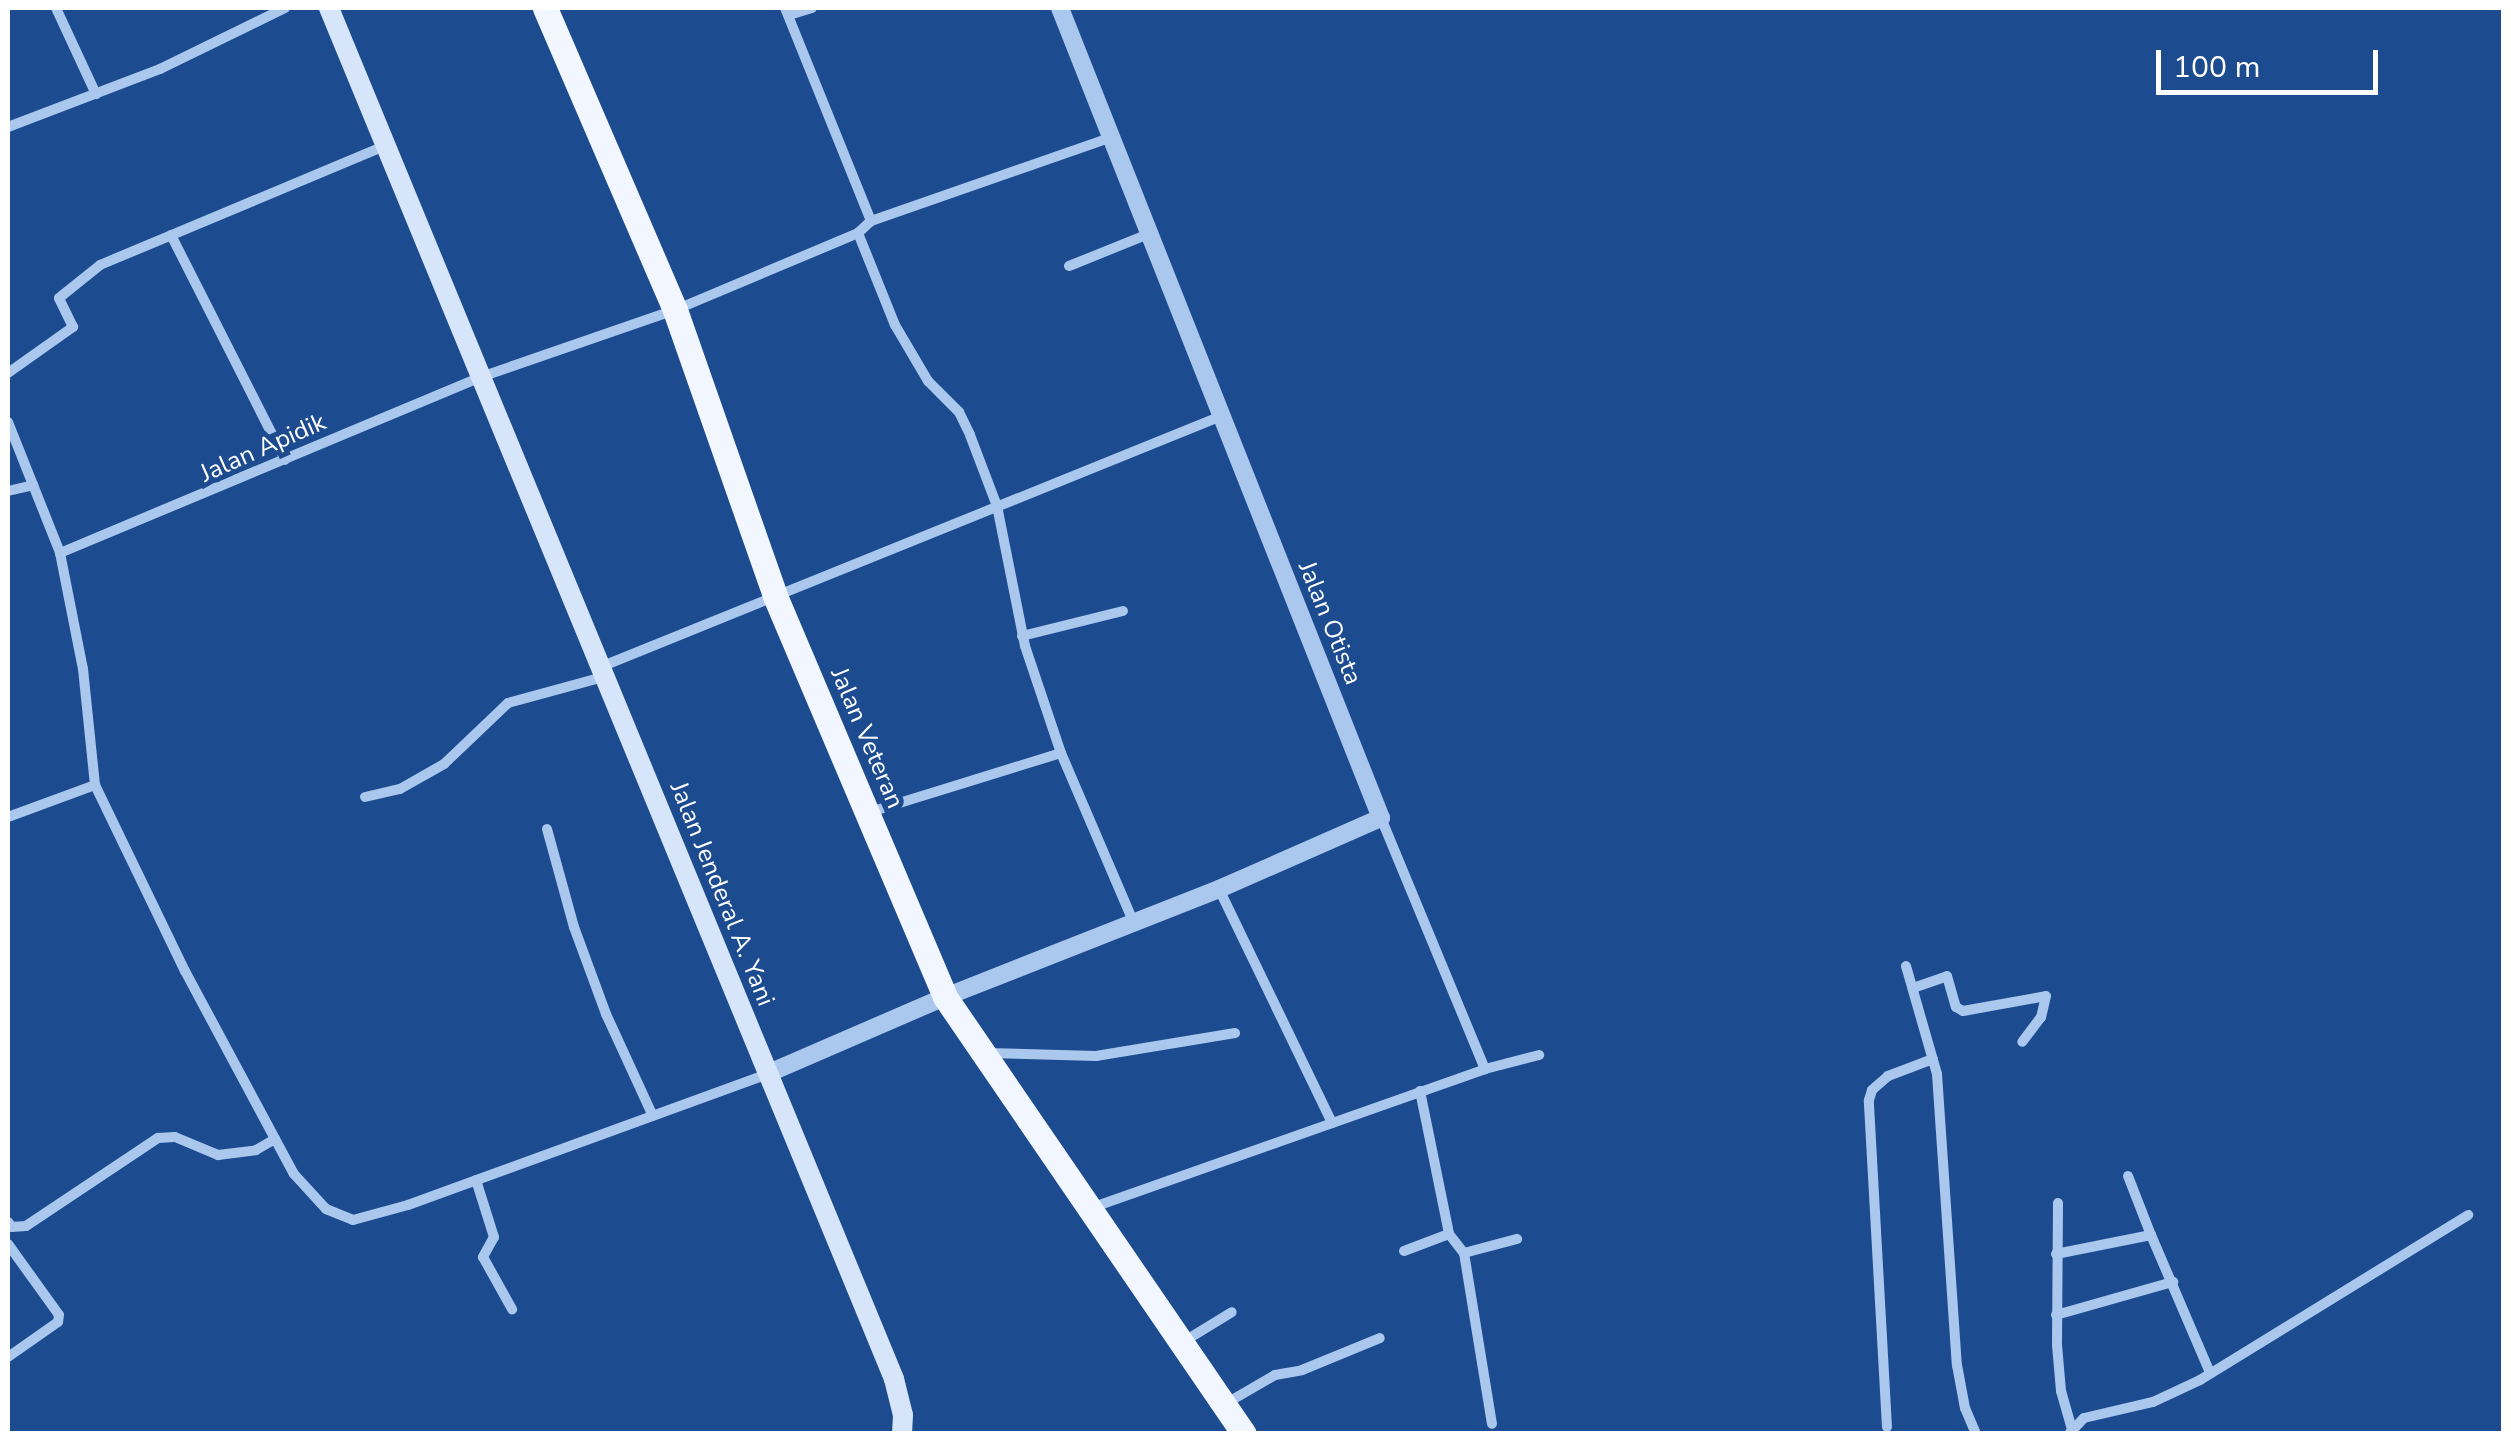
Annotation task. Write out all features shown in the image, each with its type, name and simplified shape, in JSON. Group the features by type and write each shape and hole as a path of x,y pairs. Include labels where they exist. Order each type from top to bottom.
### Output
{"main road":[{"name":"Jalan Jenderal A. Yani","path":"329,8 606,670 704,926 894,1379 903,1415 902,1434"},
{"name":"Jalan Veteran","path":"553,10 674,310 775,596 945,997 1244,1434"}],"street":[{"path":"56,8 96,94"},
{"path":"8,127 160,68 285,8"},
{"path":"812,8 787,12 871,221"},
{"name":"Jalan Otista","path":"1060,8 1152,233 1219,417 1382,818"},
{"path":"1112,137 871,221 858,233 895,325 928,381 959,412 997,506 1022,636 1062,753 1134,923"},
{"path":"8,372 73,326 59,298 100,265 384,146"},
{"name":"Jalan Apidik","path":"60,553 481,377 674,310 858,233"},
{"path":"1069,266 1152,233"},
{"path":"171,235 285,460"},
{"path":"365,797 400,789 444,764 508,703 606,670 775,596 1219,417"},
{"path":"8,422 60,553 83,669 94,785 185,971 294,1174 326,1209 352,1220 476,1180 769,1074 945,997 1219,890 1382,818 1485,1069"},
{"path":"8,491 33,486"},
{"path":"1022,636 1123,611"},
{"path":"866,814 1062,753"},
{"path":"8,818 94,785"},
{"path":"548,829 574,928 606,1014 653,1116"},
{"path":"1219,890 1332,1123"},
{"path":"1906,966 1933,1059 1957,1366 1965,1408 1976,1434"},
{"path":"1913,988 1946,976 1956,1006 1963,1010 2046,996 2042,1017 2022,1042"},
{"path":"981,1052 1096,1056 1235,1032"},
{"path":"1089,1209 1420,1091 1540,1055"},
{"path":"1887,1426 1870,1188 1869,1096 1875,1086 1897,1071 1933,1059"},
{"path":"1420,1091 1450,1234 1464,1253 1492,1424"},
{"path":"8,1236 158,1138 175,1137 218,1155 256,1150 276,1139"},
{"path":"2128,1176 2209,1370"},
{"path":"476,1180 494,1237 483,1257 512,1309"},
{"path":"2058,1203 2058,1371 2070,1431 2099,1412 2153,1402 2200,1380 2209,1370 2468,1216"},
{"path":"8,1222 20,1228"},
{"path":"1404,1251 1450,1234"},
{"path":"2056,1254 2152,1235"},
{"path":"1464,1253 1517,1239"},
{"path":"8,1244 59,1314 58,1322 8,1357"},
{"path":"2056,1315 2173,1282"},
{"path":"1183,1342 1232,1312"},
{"path":"1225,1404 1276,1375 1302,1370 1380,1338"}]}
